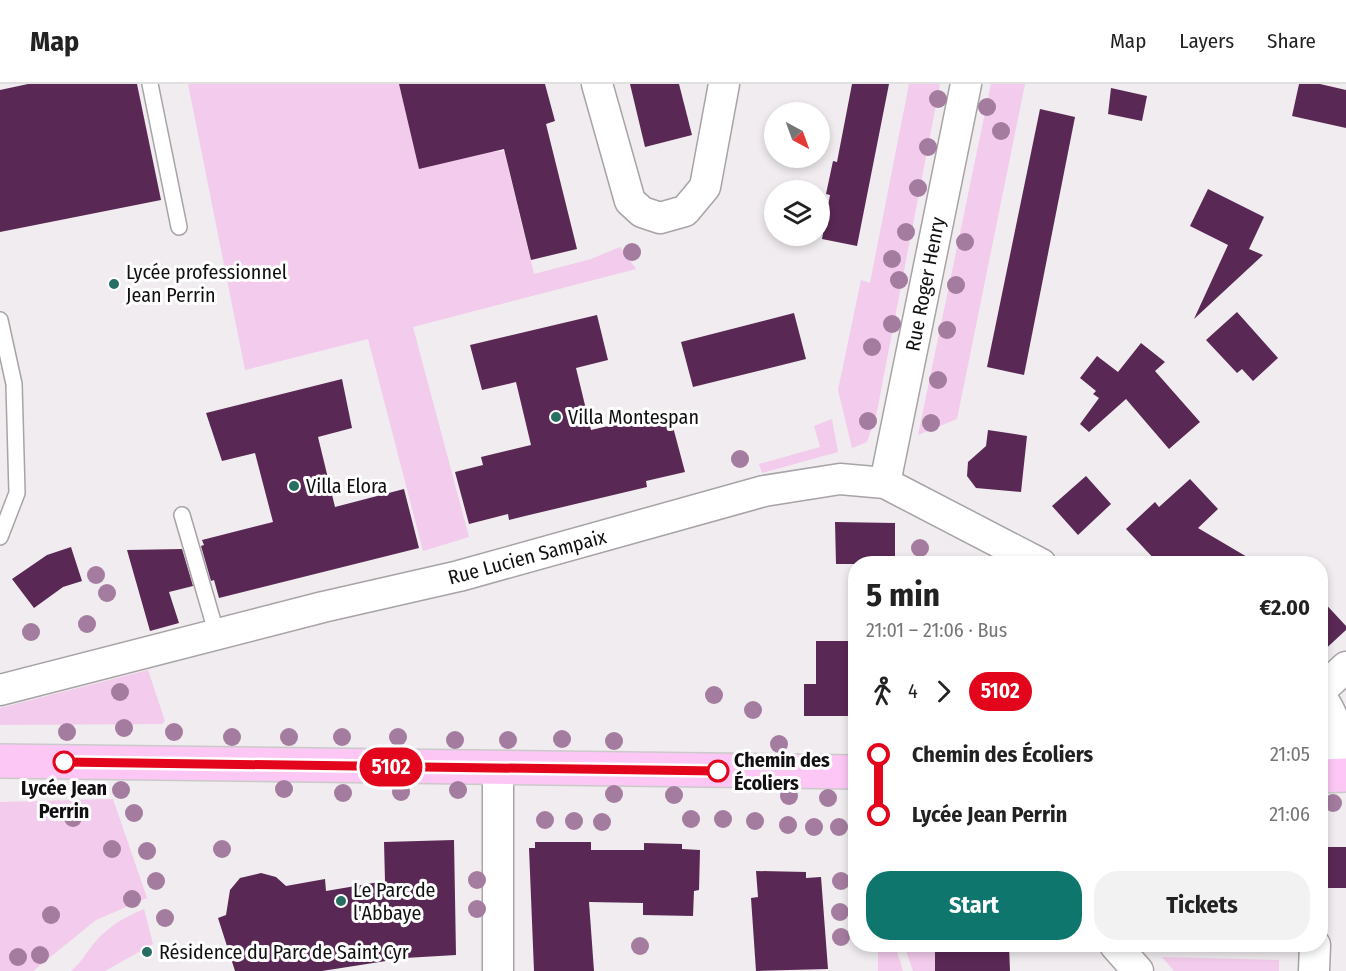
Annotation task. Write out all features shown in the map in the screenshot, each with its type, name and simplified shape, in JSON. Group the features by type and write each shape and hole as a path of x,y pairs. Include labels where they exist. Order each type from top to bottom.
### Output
{"main road":[{"path":"0,761 848,772"},
{"path":"1328,776 1346,775"}],"street":[{"path":"597,84 630,201 642,212 660,218 685,211 705,187 724,84"},
{"name":"Rue Roger Henry","path":"885,483 966,84"},
{"name":"Rue Lucien Sampaix","path":"0,690 323,607 470,573 764,491 840,479 885,483 1026,556"},
{"path":"1328,685 1346,667"},
{"path":"1328,696 1346,703"},
{"path":"1328,706 1334,715 1338,733 1328,764"},
{"path":"498,768 498,971"},
{"path":"1121,952 1138,971"},
{"path":"1314,971 1315,952"}],"lane":[{"path":"150,84 179,227"},
{"path":"0,320 14,384 17,493 0,537"},
{"path":"182,515 217,635"}],"shaded area":[{"path":"188,84 399,84 419,168 504,151 534,274 591,259 620,247 636,269 413,327 469,537 423,551 368,339 245,370"},
{"path":"909,84 940,84 876,416 867,442 852,448 838,390 861,280 870,283"},
{"path":"991,84 1025,84 957,419 918,435"},
{"path":"832,419 838,452 762,473 759,464 820,447 814,426"},
{"path":"148,670 165,721 162,724 0,725 0,708"},
{"path":"113,799 147,898 96,920 33,971 0,971 0,802"},
{"path":"144,909 153,944 105,971 71,971 107,930 124,918"},
{"path":"878,952 897,952 903,971 878,971"},
{"path":"906,952 935,952 935,971 913,971"},
{"path":"1162,957 1279,960 1279,971 1174,971"}],"building":[{"path":"28,84 137,84 161,200 0,232 0,90"},
{"path":"399,84 545,84 555,121 546,124 577,249 531,260 504,149 419,169"},
{"path":"630,84 679,84 692,135 645,147"},
{"path":"852,84 889,84 857,246 830,241 829,180 833,161 837,162"},
{"path":"1299,84 1320,84 1346,90 1346,128 1292,116"},
{"path":"1111,88 1147,96 1142,121 1108,114"},
{"path":"1040,109 1075,117 1024,375 987,367"},
{"path":"1208,189 1264,217 1249,249 1263,255 1194,319 1228,245 1190,226"},
{"path":"1237,312 1278,358 1253,381 1242,369 1237,373 1206,340"},
{"path":"794,313 806,359 693,387 681,342"},
{"name":"Villa Montespan","path":"597,315 608,360 576,368 591,430 669,412 685,472 646,481 647,487 509,520 508,514 469,524 455,472 483,465 481,457 531,445 516,382 482,390 470,345"},
{"path":"1141,343 1165,362 1155,371 1200,422 1169,449 1126,399 1089,432 1080,424 1099,398 1093,394 1096,391 1080,378 1097,356 1118,372"},
{"name":"Villa Elora","path":"342,379 352,428 318,437 335,507 404,489 419,548 219,598 214,580 211,581 201,546 204,545 202,540 273,522 255,453 222,461 206,413"},
{"path":"988,430 1027,436 1021,492 976,488 967,476 968,462 986,446"},
{"path":"1086,476 1111,504 1078,535 1052,506"},
{"path":"1190,479 1218,509 1198,528 1245,556 1151,556 1126,529 1155,502 1159,507"},
{"path":"835,522 895,523 895,556 848,556 848,564 836,564"},
{"path":"71,547 82,581 63,587 34,608 12,579 47,555"},
{"path":"182,549 193,586 169,592 179,623 150,631 127,550"},
{"path":"1328,607 1346,626 1346,630 1328,647"},
{"path":"816,641 848,641 848,716 804,716 804,684 816,684"},
{"name":"Le Parc de l'Abbaye","path":"454,840 456,955 405,958 322,971 235,971 218,918 226,915 230,890 240,878 261,873 276,877 286,886 325,879 326,891 385,881 384,842"},
{"path":"535,842 591,842 591,850 644,850 644,843 682,844 682,849 700,850 699,890 694,891 693,916 643,915 643,903 589,902 594,971 534,971 529,848 535,848"},
{"path":"1328,847 1346,847 1346,888 1328,888"},
{"path":"756,871 806,872 806,878 821,877 828,969 756,971 751,898 758,897"},
{"path":"935,952 1009,952 1010,971 935,971"}],"bus line":[{"name":"5102","path":"64,762 718,771"}],"place":[{"name":"Lycée professionnel Jean Perrin","path":"114,284"},
{"name":"Villa Montespan","path":"556,417"},
{"name":"Villa Elora","path":"294,486"},
{"name":"Lycée Jean Perrin","path":"64,762"},
{"name":"Chemin des Écoliers","path":"718,771"},
{"name":"Le Parc de l'Abbaye","path":"341,901"},
{"name":"Résidence du Parc de Saint Cyr","path":"147,952"}]}
